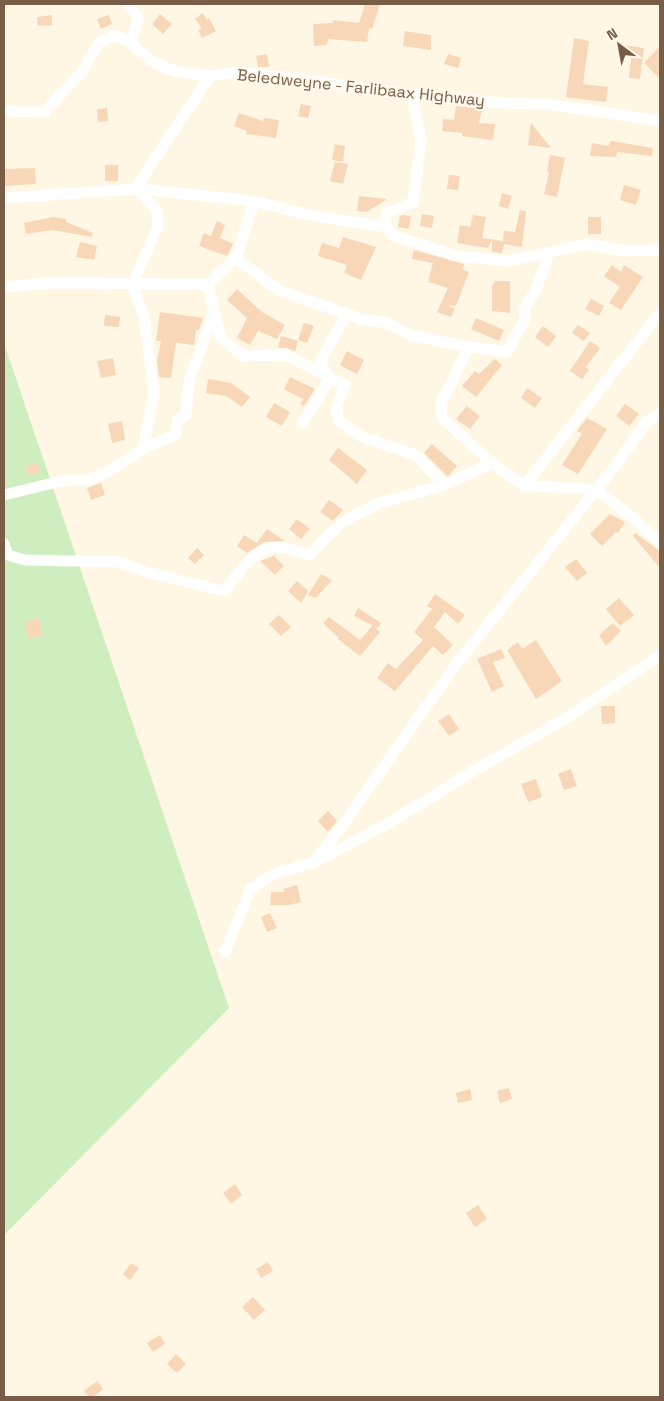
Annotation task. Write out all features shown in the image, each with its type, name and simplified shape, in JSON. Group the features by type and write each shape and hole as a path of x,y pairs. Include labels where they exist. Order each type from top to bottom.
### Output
{"street":[{"path":"4,111 44,112 82,72 99,43 115,35 131,43 138,17 128,4"},
{"name":"Beledweyne - Farlibaax Highway","path":"131,43 145,57 174,72 210,76 236,72 412,94 501,103 548,104 660,121"},
{"path":"137,189 210,76"},
{"path":"386,227 386,213 413,202 421,139 412,94"},
{"path":"137,189 157,211 158,226 132,285 144,317 154,393 143,449"},
{"path":"4,198 137,189 254,201 309,216 386,227 394,236 457,256 509,261 586,244 624,251 660,250"},
{"path":"4,287 46,283 208,284 236,258 254,201"},
{"path":"236,258 280,291 347,313 387,323 410,335 469,347 507,352 524,321 525,307 536,290 549,252"},
{"path":"208,284 221,338 243,356 286,355 345,385 336,408 339,420 360,436 416,455 445,485"},
{"path":"4,495 61,482 88,480 106,473 143,449 176,434 178,419 186,416 188,381 214,312"},
{"path":"330,379 320,362 347,313"},
{"path":"524,486 660,313"},
{"path":"469,347 441,403 442,418 492,463 524,486 595,489 632,517 660,543"},
{"path":"304,423 330,379"},
{"path":"314,863 454,667 595,489 617,464 646,422 660,413"},
{"path":"4,544 8,555 25,560 117,562 150,573 225,591 238,572 266,549 284,548 309,555 343,522 379,503 445,485 492,463"},
{"path":"225,952 250,890 273,874 314,863 396,819 475,770 563,720 660,655"}],"green space":[{"path":"4,343 229,1008 4,1235"}],"building":[{"path":"365,4 380,4 372,29 369,28 367,42 328,39 327,45 314,46 313,24 333,23 333,20 359,23"},
{"path":"202,13 208,20 209,18 216,31 202,38 198,30 202,28 195,19"},
{"path":"160,14 172,24 163,34 152,24"},
{"path":"52,15 52,25 38,26 37,17"},
{"path":"109,15 112,24 101,29 97,19"},
{"path":"405,31 431,35 431,50 403,46"},
{"path":"574,38 589,41 583,84 608,87 606,102 566,97"},
{"path":"623,45 644,48 640,79 629,78 631,58 622,57"},
{"path":"660,46 660,79 644,63"},
{"path":"267,54 269,67 258,67 256,56"},
{"path":"448,54 461,58 458,68 444,64"},
{"path":"301,104 311,106 308,118 298,116"},
{"path":"456,106 482,109 479,123 495,124 493,140 462,136 462,133 442,131 443,119 454,120"},
{"path":"107,108 108,121 98,122 97,109"},
{"path":"239,113 263,121 264,118 279,120 276,138 246,134 247,131 234,126"},
{"path":"531,123 551,148 528,145"},
{"path":"611,141 653,148 652,156 617,152 616,157 590,156 592,143 608,146"},
{"path":"335,144 345,146 343,162 332,160"},
{"path":"550,155 565,158 557,197 544,194 549,173 547,172"},
{"path":"335,162 348,164 343,184 330,181"},
{"path":"105,165 118,165 118,181 105,181"},
{"path":"35,168 36,184 4,186 4,169"},
{"path":"449,175 460,176 458,190 447,189"},
{"path":"624,185 641,190 636,205 620,200"},
{"path":"502,193 512,196 508,209 499,206"},
{"path":"359,196 387,199 367,212 357,211"},
{"path":"520,210 526,211 522,247 504,244 502,253 492,252 492,240 488,248 457,243 460,225 470,227 473,215 486,217 482,238 503,241 504,231 515,232"},
{"path":"422,214 434,216 432,228 420,226"},
{"path":"400,216 411,216 409,229 398,227"},
{"path":"53,217 66,219 66,222 93,233 92,237 52,230 26,234 24,223"},
{"path":"588,217 601,217 601,234 588,234"},
{"path":"217,221 225,225 220,238 233,244 227,256 199,246 204,233 211,236"},
{"path":"343,237 376,247 361,280 344,273 347,265 318,256 322,243 339,248"},
{"path":"80,242 97,246 94,260 76,257"},
{"path":"414,250 464,264 463,270 469,272 456,306 450,305 449,307 455,309 451,317 437,312 448,288 428,282 433,263 412,259"},
{"path":"612,265 621,272 624,265 643,277 621,310 609,303 620,287 604,276"},
{"path":"495,281 510,281 510,313 492,311 492,287"},
{"path":"237,289 262,312 285,325 277,339 258,331 250,345 237,338 247,318 227,300"},
{"path":"591,299 604,306 599,316 585,309"},
{"path":"160,312 203,318 199,330 196,330 194,345 176,343 171,378 159,377 157,361 161,341 156,341"},
{"path":"105,315 120,317 119,327 104,326"},
{"path":"476,318 504,330 499,341 471,329"},
{"path":"304,323 314,326 307,343 298,340"},
{"path":"578,325 590,333 584,341 572,333"},
{"path":"543,326 556,336 548,347 535,337"},
{"path":"281,336 298,341 295,351 278,348"},
{"path":"590,341 600,348 586,367 589,370 582,379 570,371"},
{"path":"347,351 364,360 357,374 340,365"},
{"path":"113,358 116,375 101,378 97,361"},
{"path":"495,359 502,365 476,397 462,386 475,371 479,374"},
{"path":"290,377 315,389 304,406 300,404 303,399 284,389"},
{"path":"208,379 231,383 250,397 242,407 226,396 206,393"},
{"path":"527,388 542,398 535,408 521,398"},
{"path":"274,403 290,412 282,426 266,417"},
{"path":"625,404 639,414 629,426 616,416"},
{"path":"467,406 480,416 470,429 456,419"},
{"path":"587,418 607,429 578,474 562,465 582,434 577,431"},
{"path":"122,421 125,440 112,443 108,424"},
{"path":"432,444 457,466 449,475 447,476 424,453"},
{"path":"338,448 367,470 357,484 329,460"},
{"path":"37,462 40,472 28,476 25,467"},
{"path":"101,483 105,495 91,500 87,488"},
{"path":"329,500 343,510 333,521 320,512"},
{"path":"610,514 625,522 618,533 616,532 602,546 590,534"},
{"path":"297,519 310,529 301,539 289,529"},
{"path":"267,529 285,541 264,542 247,553 237,546 244,535 257,543"},
{"path":"635,533 660,551 660,568 633,536"},
{"path":"197,548 204,555 195,564 188,558"},
{"path":"276,555 275,557 284,566 275,575 260,561"},
{"path":"576,559 587,573 577,581 565,567"},
{"path":"321,574 332,580 316,598 308,595"},
{"path":"297,581 308,591 301,603 288,591"},
{"path":"435,594 465,615 458,624 445,612 434,627 453,645 443,655 433,646 395,691 377,678 388,663 396,669 423,640 414,632 432,609 427,606"},
{"path":"619,598 634,615 620,626 606,609"},
{"path":"358,608 381,623 378,628 354,616"},
{"path":"279,615 291,627 281,636 269,624"},
{"path":"329,617 360,640 373,625 380,632 360,656 338,639 323,623"},
{"path":"39,618 43,635 28,639 24,622"},
{"path":"613,623 621,631 606,646 599,635"},
{"path":"536,640 562,681 536,699 507,650 518,642 522,649"},
{"path":"501,649 505,658 493,662 504,686 492,692 477,659"},
{"path":"601,706 615,706 615,723 602,724"},
{"path":"449,714 459,729 449,736 438,721"},
{"path":"571,769 577,786 564,790 558,774"},
{"path":"536,779 542,797 528,802 521,784"},
{"path":"328,811 337,821 328,832 318,821"},
{"path":"297,885 301,902 289,905 270,905 271,892 284,892 283,889"},
{"path":"270,913 277,928 267,932 261,917"},
{"path":"509,1088 512,1099 500,1103 497,1091"},
{"path":"470,1089 472,1100 458,1103 456,1093"},
{"path":"235,1184 242,1195 231,1204 223,1193"},
{"path":"478,1205 487,1219 475,1227 466,1213"},
{"path":"268,1262 273,1271 261,1278 256,1269"},
{"path":"131,1263 139,1268 130,1280 123,1274"},
{"path":"253,1297 265,1310 254,1320 242,1307"},
{"path":"160,1335 165,1344 153,1352 147,1343"},
{"path":"176,1354 186,1364 177,1373 167,1364"},
{"path":"97,1381 103,1389 93,1397 89,1397 84,1391"}]}
